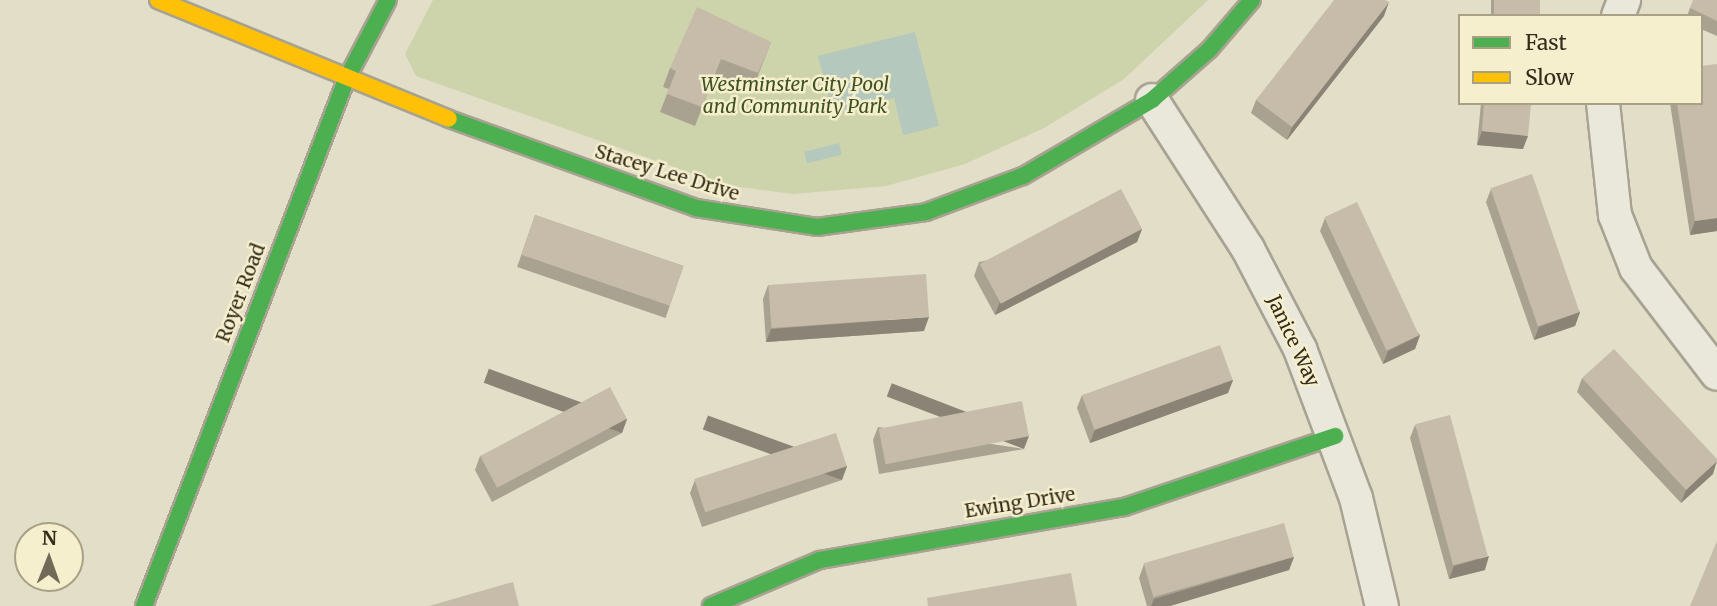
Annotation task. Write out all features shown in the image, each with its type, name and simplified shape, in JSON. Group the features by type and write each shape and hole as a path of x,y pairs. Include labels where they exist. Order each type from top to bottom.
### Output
{"street":[{"name":"Stacey Lee Drive","path":"158,0 346,80 696,208 817,227 866,224 979,195 1152,100 1209,50 1252,0"},
{"name":"Royer Road","path":"144,606 346,80 388,0"},
{"name":"Janice Way","path":"1152,100 1248,249 1300,349 1335,436 1382,606"},
{"path":"1603,105 1615,215 1636,268 1717,374"},
{"name":"Ewing Drive","path":"711,606 820,560 1135,505 1335,436"}],"green space":[{"name":"Westminster City Pool and Community Park","path":"433,0 1208,0 1124,79 1044,128 965,164 886,186 793,194 725,185 416,76 405,54"}],"shaded area":[{"path":"915,32 939,126 903,135 894,98 833,113 818,56"},
{"path":"839,143 842,155 807,163 804,152"}],"building":[{"path":"1334,0 1389,2 1292,127 1256,100"},
{"path":"1494,0 1540,0 1540,14 1494,14"},
{"path":"1693,0 1717,0 1717,21 1703,14 1690,8"},
{"path":"697,7 771,42 758,73 721,59 702,107 667,94 676,71 670,68"},
{"path":"1717,64 1717,218 1695,221 1677,105 1703,105 1703,66"},
{"path":"1484,105 1531,105 1528,136 1482,131"},
{"path":"1532,174 1580,312 1538,326 1490,188"},
{"path":"1121,189 1142,229 1001,304 980,264"},
{"path":"1357,202 1419,335 1386,350 1324,217"},
{"path":"535,215 683,266 670,306 521,255"},
{"path":"926,274 929,317 771,328 768,285"},
{"path":"1220,345 1233,380 1095,430 1082,395"},
{"path":"1614,349 1717,459 1686,490 1582,378"},
{"path":"610,387 627,419 497,488 480,456"},
{"path":"1022,401 1029,436 886,464 879,429"},
{"path":"1450,415 1488,556 1453,565 1415,424"},
{"path":"836,433 847,466 705,512 694,479"},
{"path":"1284,523 1294,557 1153,597 1144,563"},
{"path":"1717,541 1717,606 1690,606"},
{"path":"1071,573 1077,606 928,606 927,598"},
{"path":"513,582 519,606 429,606"}],"traffic: fast":[{"path":"144,606 346,80 388,0"},
{"path":"449,119 696,208 817,227 926,212 1023,176 1152,100 1209,50 1252,0"},
{"path":"711,606 820,560 1124,507 1335,436"}],"traffic: slow":[{"path":"158,0 449,119"}]}
